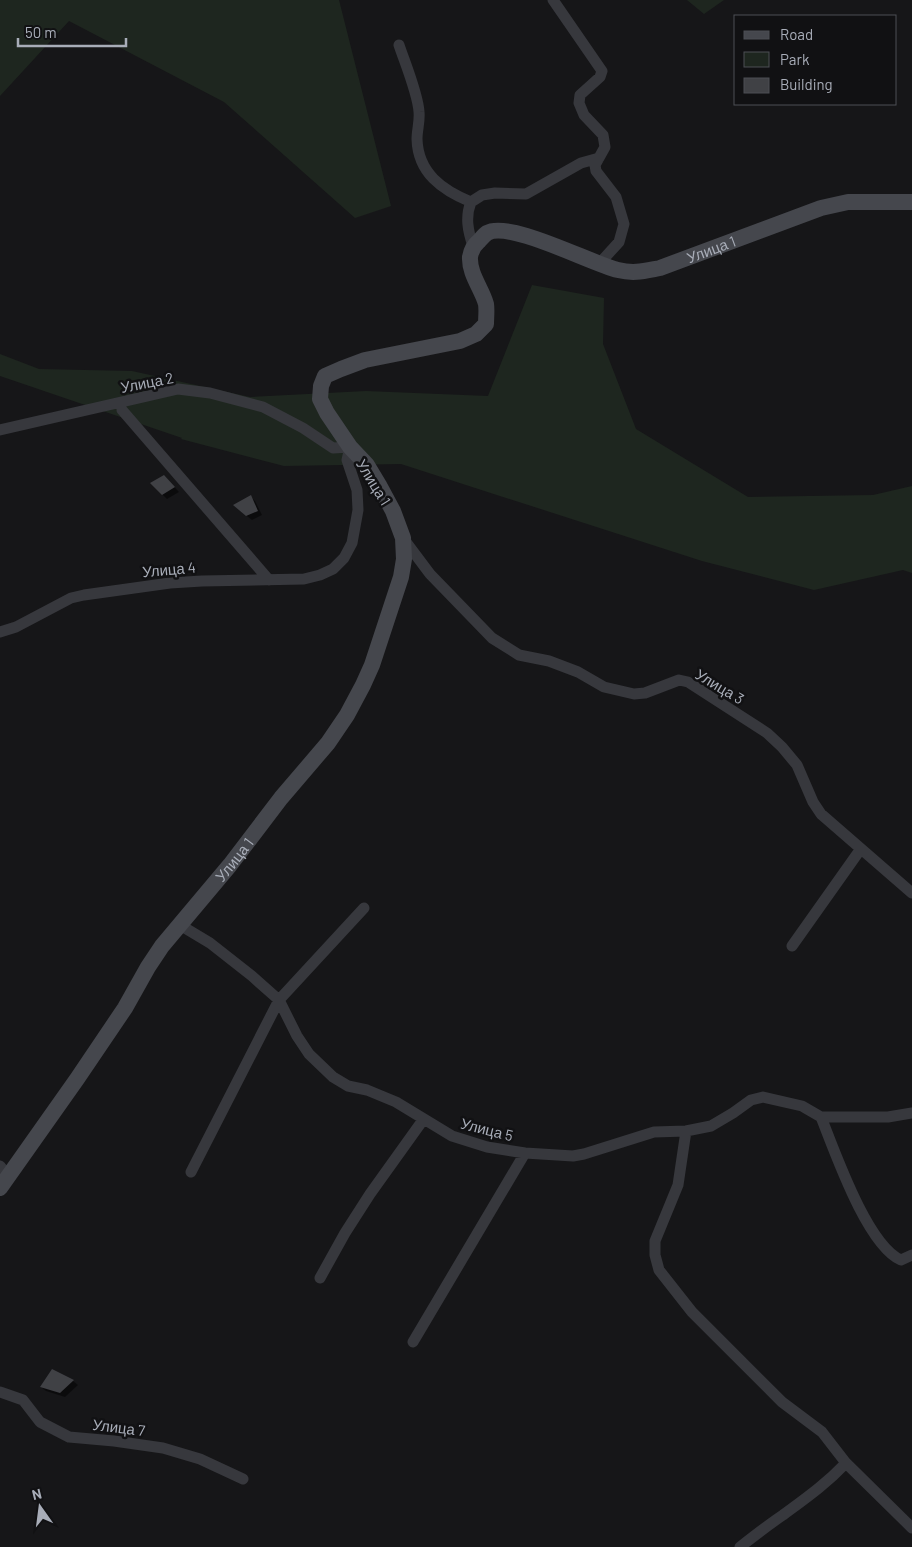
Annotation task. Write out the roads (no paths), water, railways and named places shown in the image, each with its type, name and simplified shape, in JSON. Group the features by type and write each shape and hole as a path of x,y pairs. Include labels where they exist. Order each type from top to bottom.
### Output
{"main road":[{"name":"Улица 1","path":"3,1177 82,1071 125,1008 162,946 230,865 281,798 328,743 364,686 401,576 404,559 403,538 379,485 367,465 350,447 320,399 321,386 325,376 365,360 460,341 476,334 486,324 486,306 471,266 470,257 474,246 488,232 502,231 546,242 599,264 638,273 660,268 821,208 848,202 912,202"}],"street":[{"path":"553,0 602,71 600,77 580,95 579,103 584,115 603,135 605,147 595,165 596,171 616,197 624,224 619,242 599,264"},
{"path":"399,45 419,111 417,140 422,162 430,176 442,187 471,202"},
{"path":"474,246 468,231 468,209 471,202 482,195 495,193 526,194 581,163 599,158"},
{"name":"Улица 2","path":"0,430 178,389 210,393 263,408 303,428 333,448 350,447"},
{"name":"Улица 2","path":"122,410 269,580"},
{"name":"Улица 4","path":"0,632 16,627 71,598 84,595 170,583 304,579 333,569 344,558 352,543 358,510 357,490 348,460 350,447"},
{"name":"Улица 3","path":"403,538 430,574 492,638 519,655 549,661 578,672 604,687 634,694 645,693 679,680 688,682 766,733 782,747 797,765 820,814 912,893"},
{"path":"792,946 860,850"},
{"path":"191,1172 279,1000 364,908"},
{"name":"Улица 5","path":"180,925 210,943 279,1000 297,1036 309,1054 333,1077 348,1086 367,1090 396,1102 452,1136 487,1147 525,1153 578,1155 596,1152 654,1132 686,1131 711,1126 751,1100 763,1097 802,1106 821,1117"},
{"path":"912,1113 888,1117 821,1117 856,1203 886,1249 894,1257 901,1260 912,1255"},
{"path":"320,1278 345,1233 370,1194 423,1120"},
{"path":"686,1131 678,1185 655,1241 655,1256 659,1270 692,1312 782,1402 822,1432 846,1464 912,1528"},
{"path":"413,1342 525,1153"},
{"name":"Улица 7","path":"0,1392 23,1400 40,1422 69,1436 164,1448 200,1459 243,1479"},
{"path":"740,1547 812,1495 846,1464"}]}
